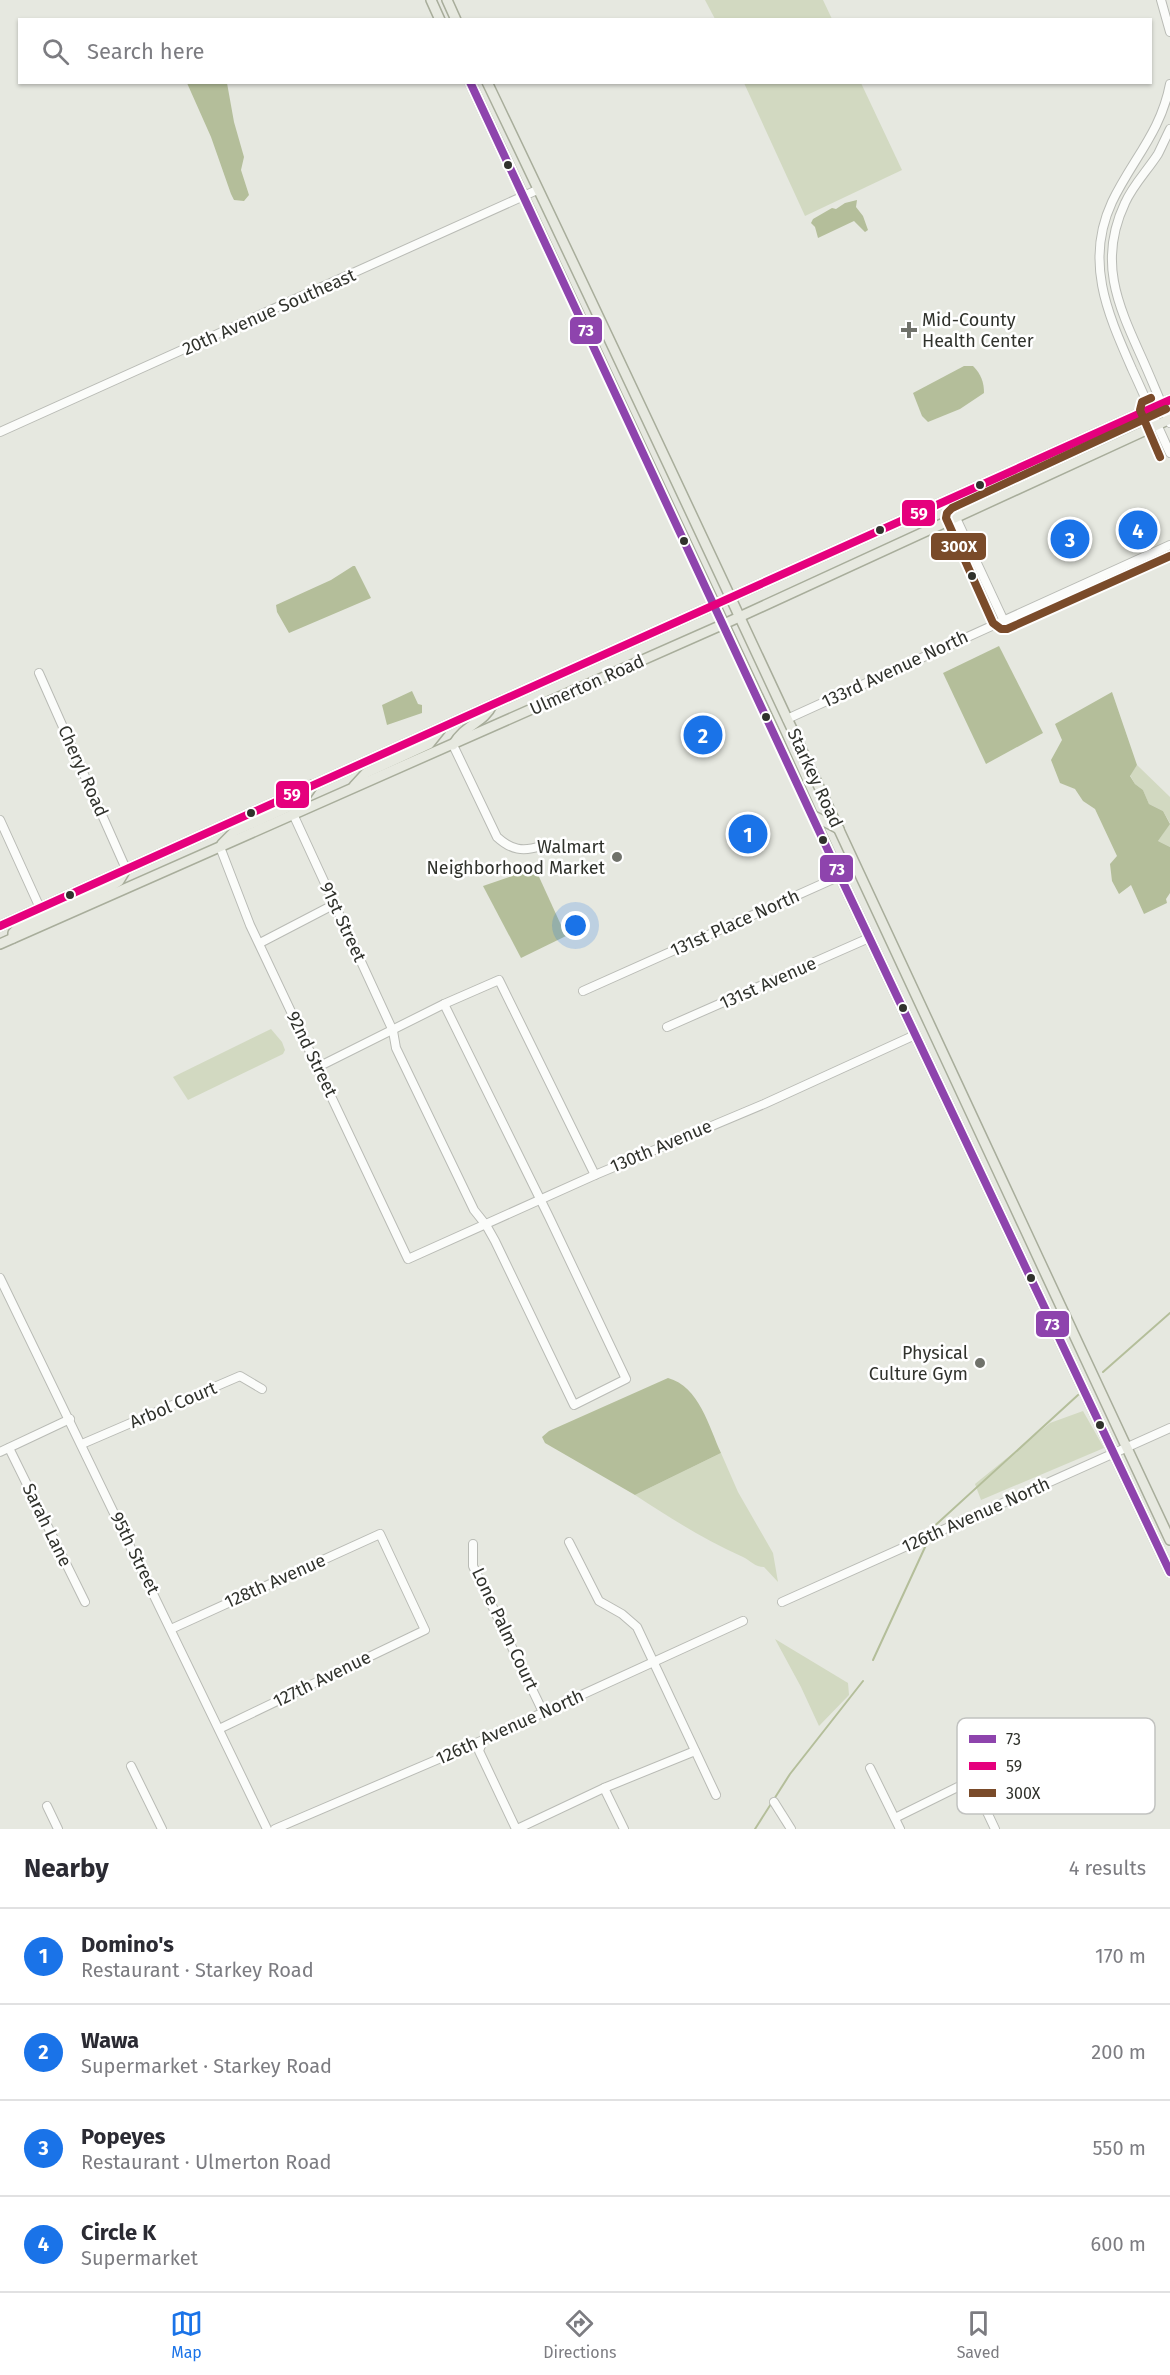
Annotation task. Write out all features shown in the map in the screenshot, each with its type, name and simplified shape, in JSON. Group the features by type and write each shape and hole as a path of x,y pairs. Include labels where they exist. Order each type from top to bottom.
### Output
{"main road":[{"path":"431,0 439,18"},
{"path":"447,0 455,18"},
{"name":"Starkey Road","path":"471,84 869,938 1170,1572"},
{"name":"Starkey Road","path":"488,84 788,719 1170,1540"},
{"name":"Ulmerton Road","path":"0,926 1166,402"},
{"name":"Ulmerton Road","path":"0,944 740,617 1170,421"},
{"path":"453,744 468,726 487,715 492,705"},
{"path":"353,788 366,773 429,744 442,727"},
{"path":"220,847 224,840 235,831 302,801 313,785"},
{"path":"812,814 839,829"},
{"path":"13,938 13,933 18,928 113,885 126,869"},
{"path":"923,1013 915,1035 934,1046 951,1084 958,1087"}],"street":[{"path":"1161,0 1170,32"},
{"path":"1170,84 1149,141 1112,203 1103,231 1099,262 1100,278 1109,315 1170,453"},
{"path":"1170,129 1158,154 1133,187 1125,203 1118,218 1111,255 1112,274 1120,308 1166,402 1170,421"},
{"name":"20th Avenue Southeast","path":"0,432 537,190"},
{"path":"956,518 1003,620"},
{"name":"133rd Avenue North","path":"788,719 1170,545"},
{"name":"Cheryl Road","path":"39,673 126,869"},
{"path":"453,744 497,837 510,848 519,850 541,846"},
{"name":"91st Street","path":"293,814 393,1031 396,1047 474,1210 486,1225 573,1405 626,1379 540,1201"},
{"path":"0,820 40,908"},
{"name":"92nd Street","path":"220,847 250,925 408,1259"},
{"name":"131st Place North","path":"583,991 840,876"},
{"path":"260,943 335,904"},
{"name":"131st Avenue","path":"668,1027 869,938"},
{"path":"318,1067 499,980 594,1175"},
{"path":"444,1005 540,1201"},
{"name":"130th Avenue","path":"408,1259 594,1175 764,1104 915,1035"},
{"name":"95th Street","path":"0,1278 267,1829"},
{"name":"Arbol Court","path":"82,1444 240,1376 262,1389"},
{"path":"0,1452 70,1419"},
{"name":"126th Avenue North","path":"782,1602 1170,1428"},
{"name":"Sarah Lane","path":"9,1448 85,1602"},
{"name":"128th Avenue","path":"171,1629 380,1534 425,1630"},
{"path":"569,1542 599,1601 622,1614 637,1627 716,1795"},
{"name":"Lone Palm Court","path":"473,1544 473,1566 543,1712"},
{"name":"126th Avenue North","path":"275,1829 483,1740 743,1621"},
{"name":"127th Avenue","path":"219,1729 425,1630"},
{"path":"483,1740 479,1751 516,1829 604,1788 695,1751"},
{"path":"131,1766 162,1829"},
{"path":"870,1768 900,1829"},
{"path":"895,1818 957,1787"},
{"path":"604,1788 624,1829"},
{"path":"774,1802 791,1829"},
{"path":"47,1806 58,1829"},
{"path":"988,1814 995,1829"}],"shaded area":[{"path":"705,0 823,0 832,18 714,18"},
{"path":"187,84 227,84 234,122 244,157 241,170 249,195 244,201 234,200 211,137"},
{"path":"744,84 861,84 902,170 805,216"},
{"path":"857,200 856,207 863,216 868,230 865,232 854,221 818,238 815,227 811,223 813,219 832,208 836,209 845,203"},
{"path":"964,366 973,366 978,372 983,382 984,393 960,409 928,422 922,416 913,393"},
{"path":"353,566 371,598 289,633 277,612 276,605 331,580"},
{"path":"999,646 1043,733 986,764 943,673"},
{"path":"412,691 418,704 422,705 422,713 387,725 382,705"},
{"path":"1112,692 1137,765 1130,776 1143,790 1149,804 1163,811 1170,824 1158,841 1170,847 1170,893 1166,899 1167,903 1144,914 1131,885 1119,894 1112,881 1110,864 1117,856 1095,809 1083,801 1075,789 1060,783 1051,760 1062,740 1055,724"},
{"path":"1137,765 1170,797 1170,823 1163,811 1149,804 1143,790 1135,784 1130,775"},
{"path":"1170,823 1170,847 1158,841"},
{"path":"535,868 566,936 521,958 483,886"},
{"path":"271,1029 282,1042 285,1050 283,1054 188,1100 173,1077"},
{"path":"668,1378 679,1382 695,1398 721,1453 635,1495 545,1443 542,1437 549,1431"},
{"path":"1083,1411 1104,1448 981,1500 975,1484 1050,1423"},
{"path":"721,1453 738,1492 773,1553 778,1582 764,1567 701,1536 635,1495"},
{"path":"775,1639 848,1683 849,1695 819,1726 801,1687"}],"waterway":[{"path":"1103,1372 1170,1313"},
{"path":"929,1531 1078,1395"},
{"path":"873,1660 926,1545"},
{"path":"755,1829 790,1774 863,1681"}],"transit line":[{"name":"73","path":"471,84 840,876 1170,1572"},
{"name":"300X","path":"1151,398 1142,402 1140,410 1160,457"},
{"name":"59","path":"0,926 1170,400"},
{"name":"300X","path":"1166,409 952,508 946,518 993,623 1001,629 1007,629 1170,556"}],"place":[{"name":"Mid-County Health Center","path":"909,330"},
{"name":"Circle K","path":"1138,530"},
{"name":"Popeyes","path":"1070,539"},
{"name":"Wawa","path":"703,735"},
{"name":"Domino's","path":"748,834"},
{"name":"Walmart Neighborhood Market","path":"617,857"},
{"name":"Physical Culture Gym","path":"980,1363"}]}
